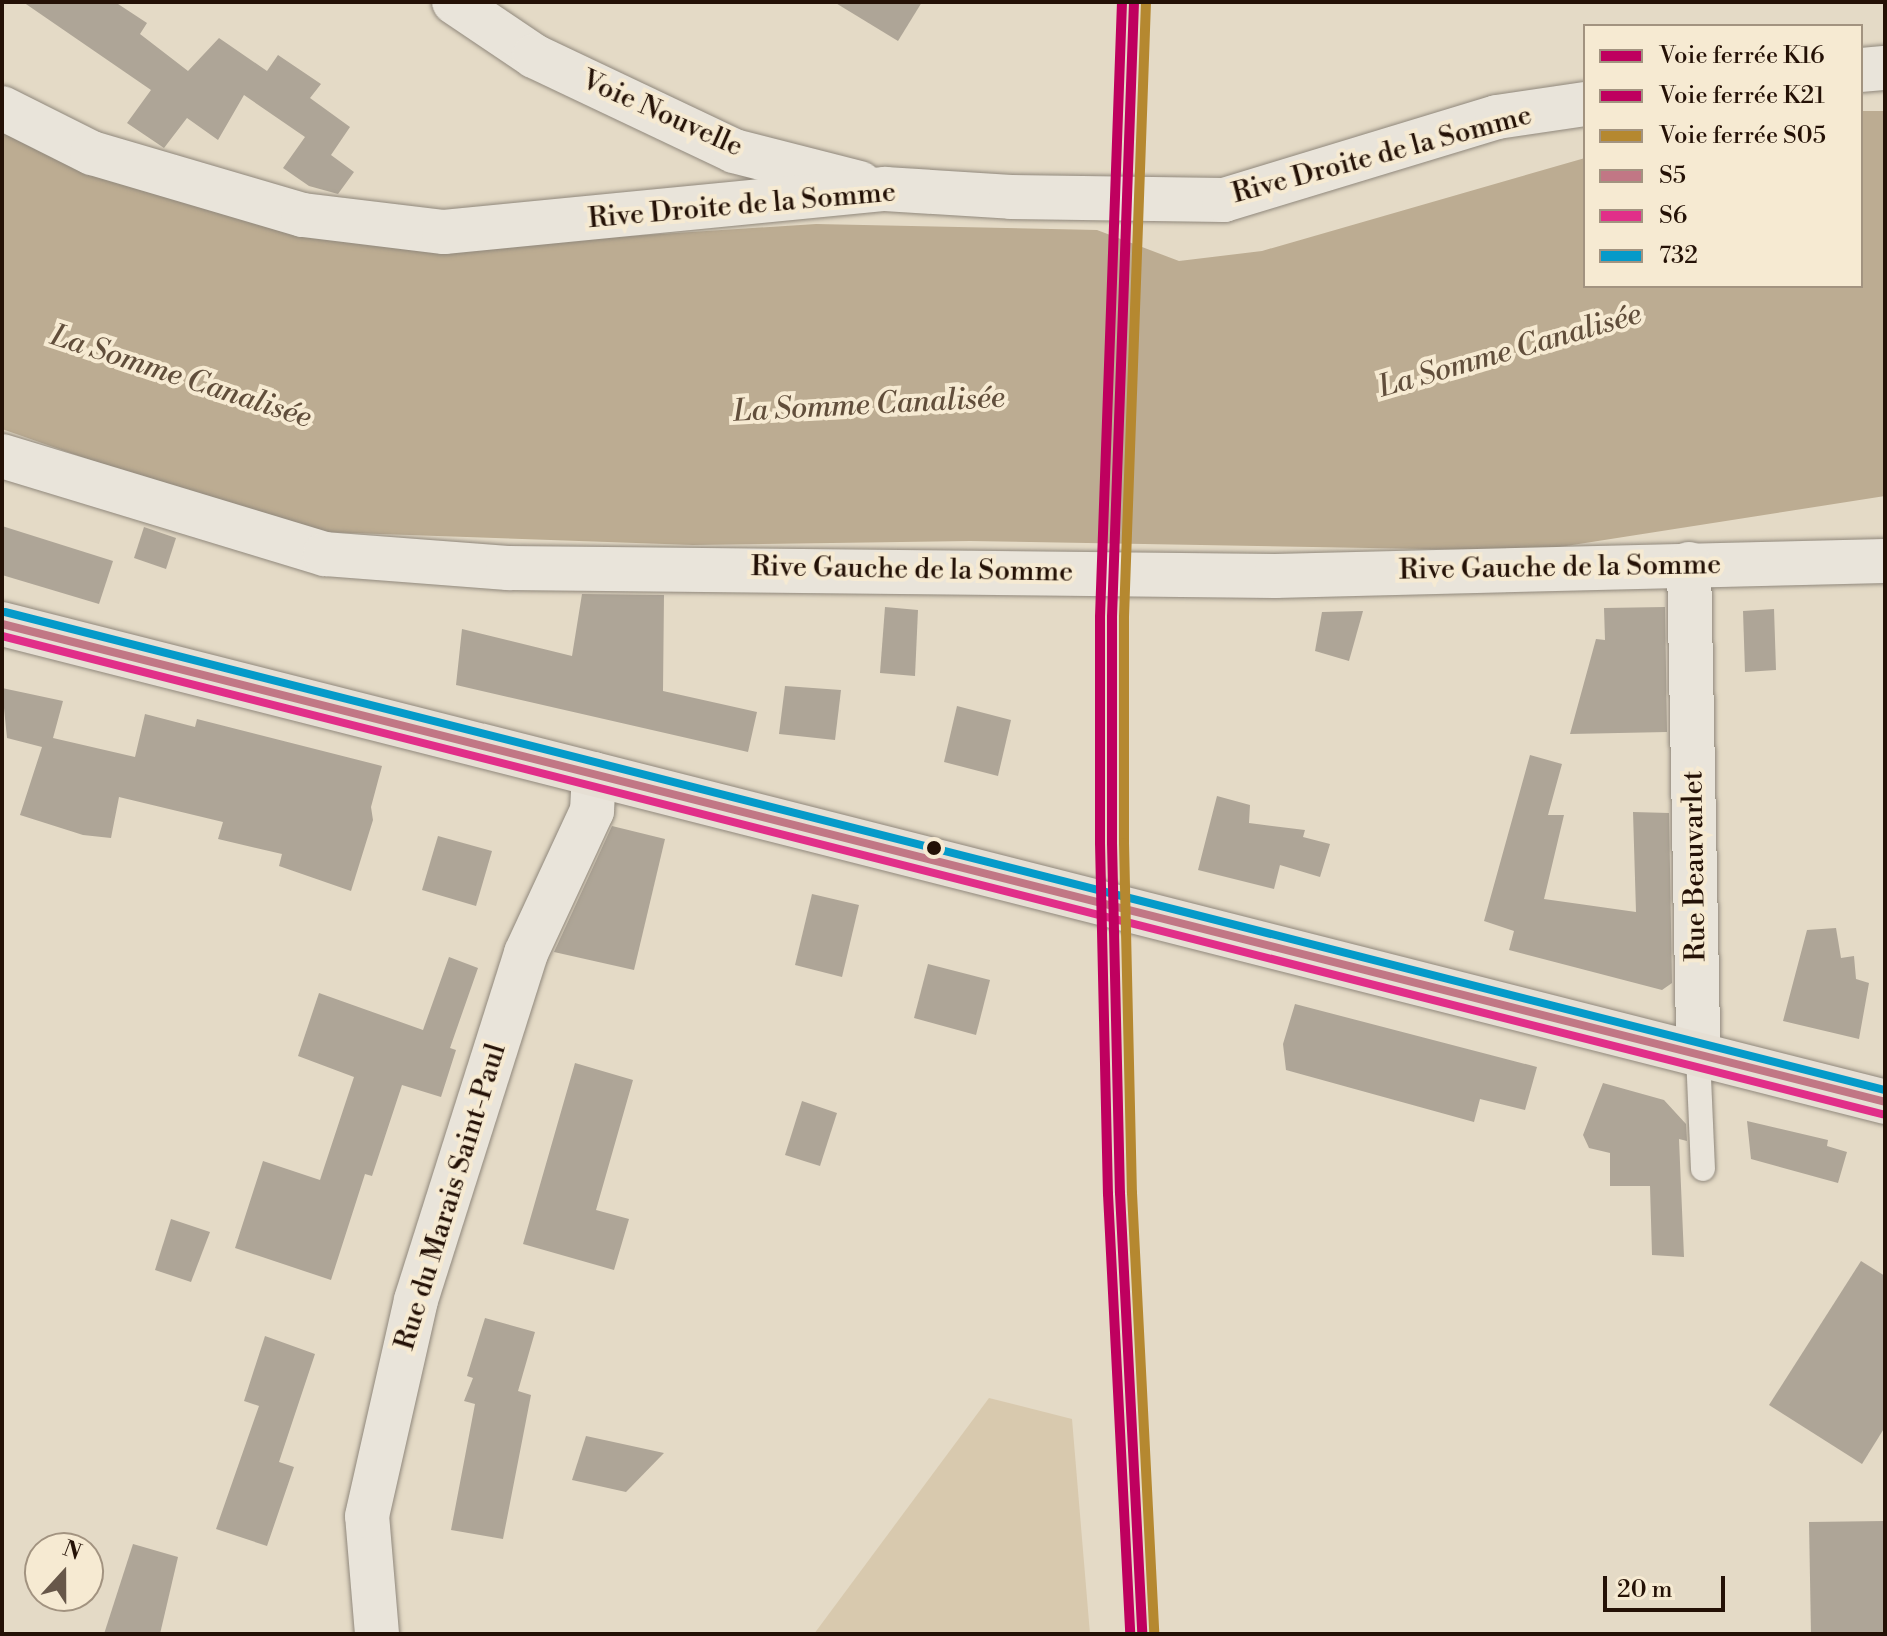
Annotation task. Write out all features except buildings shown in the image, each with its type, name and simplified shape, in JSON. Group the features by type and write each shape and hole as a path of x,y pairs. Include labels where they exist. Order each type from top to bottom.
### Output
{"main road":[{"path":"2,624 1885,1102"}],"street":[{"name":"Voie Nouvelle","path":"454,2 534,56 734,151 885,189"},
{"path":"1863,70 1885,68"},
{"name":"Rive Droite de la Somme","path":"2,108 92,153 303,215 444,232 885,189 1011,197 1224,200 1497,117 1583,104"},
{"name":"Rive Gauche de la Somme","path":"2,456 325,554 508,568 1275,576 1885,561"},
{"name":"Rue Beauvarlet","path":"1689,564 1698,1055"},
{"name":"Rue du Marais Saint-Paul","path":"377,1634 367,1516 416,1300 526,953 592,811 594,774"}],"lane":[{"name":"Rue Beauvarlet","path":"1698,1055 1703,1169"}],"shaded area":[{"path":"989,1398 1072,1419 1090,1634 814,1634"}],"water":[{"name":"La Somme Canalisée","path":"1863,111 1885,111 1885,496 1534,551 970,541 693,545 293,531 2,429 2,133 106,177 461,247 816,224 1097,230 1179,261 1262,251 1583,159 1583,288 1863,288"}],"rail line":[{"name":"K21","path":"1122,2 1100,617 1100,843 1108,1194 1130,1634"},
{"name":"K16","path":"1134,2 1112,617 1112,843 1120,1193 1142,1634"},
{"name":"S05","path":"1146,2 1124,617 1124,843 1132,1193 1154,1633"}],"transit line":[{"name":"732","path":"5,612 1885,1090"},
{"name":"S5","path":"2,624 1885,1102"},
{"name":"S6","path":"2,636 1882,1114"}]}
